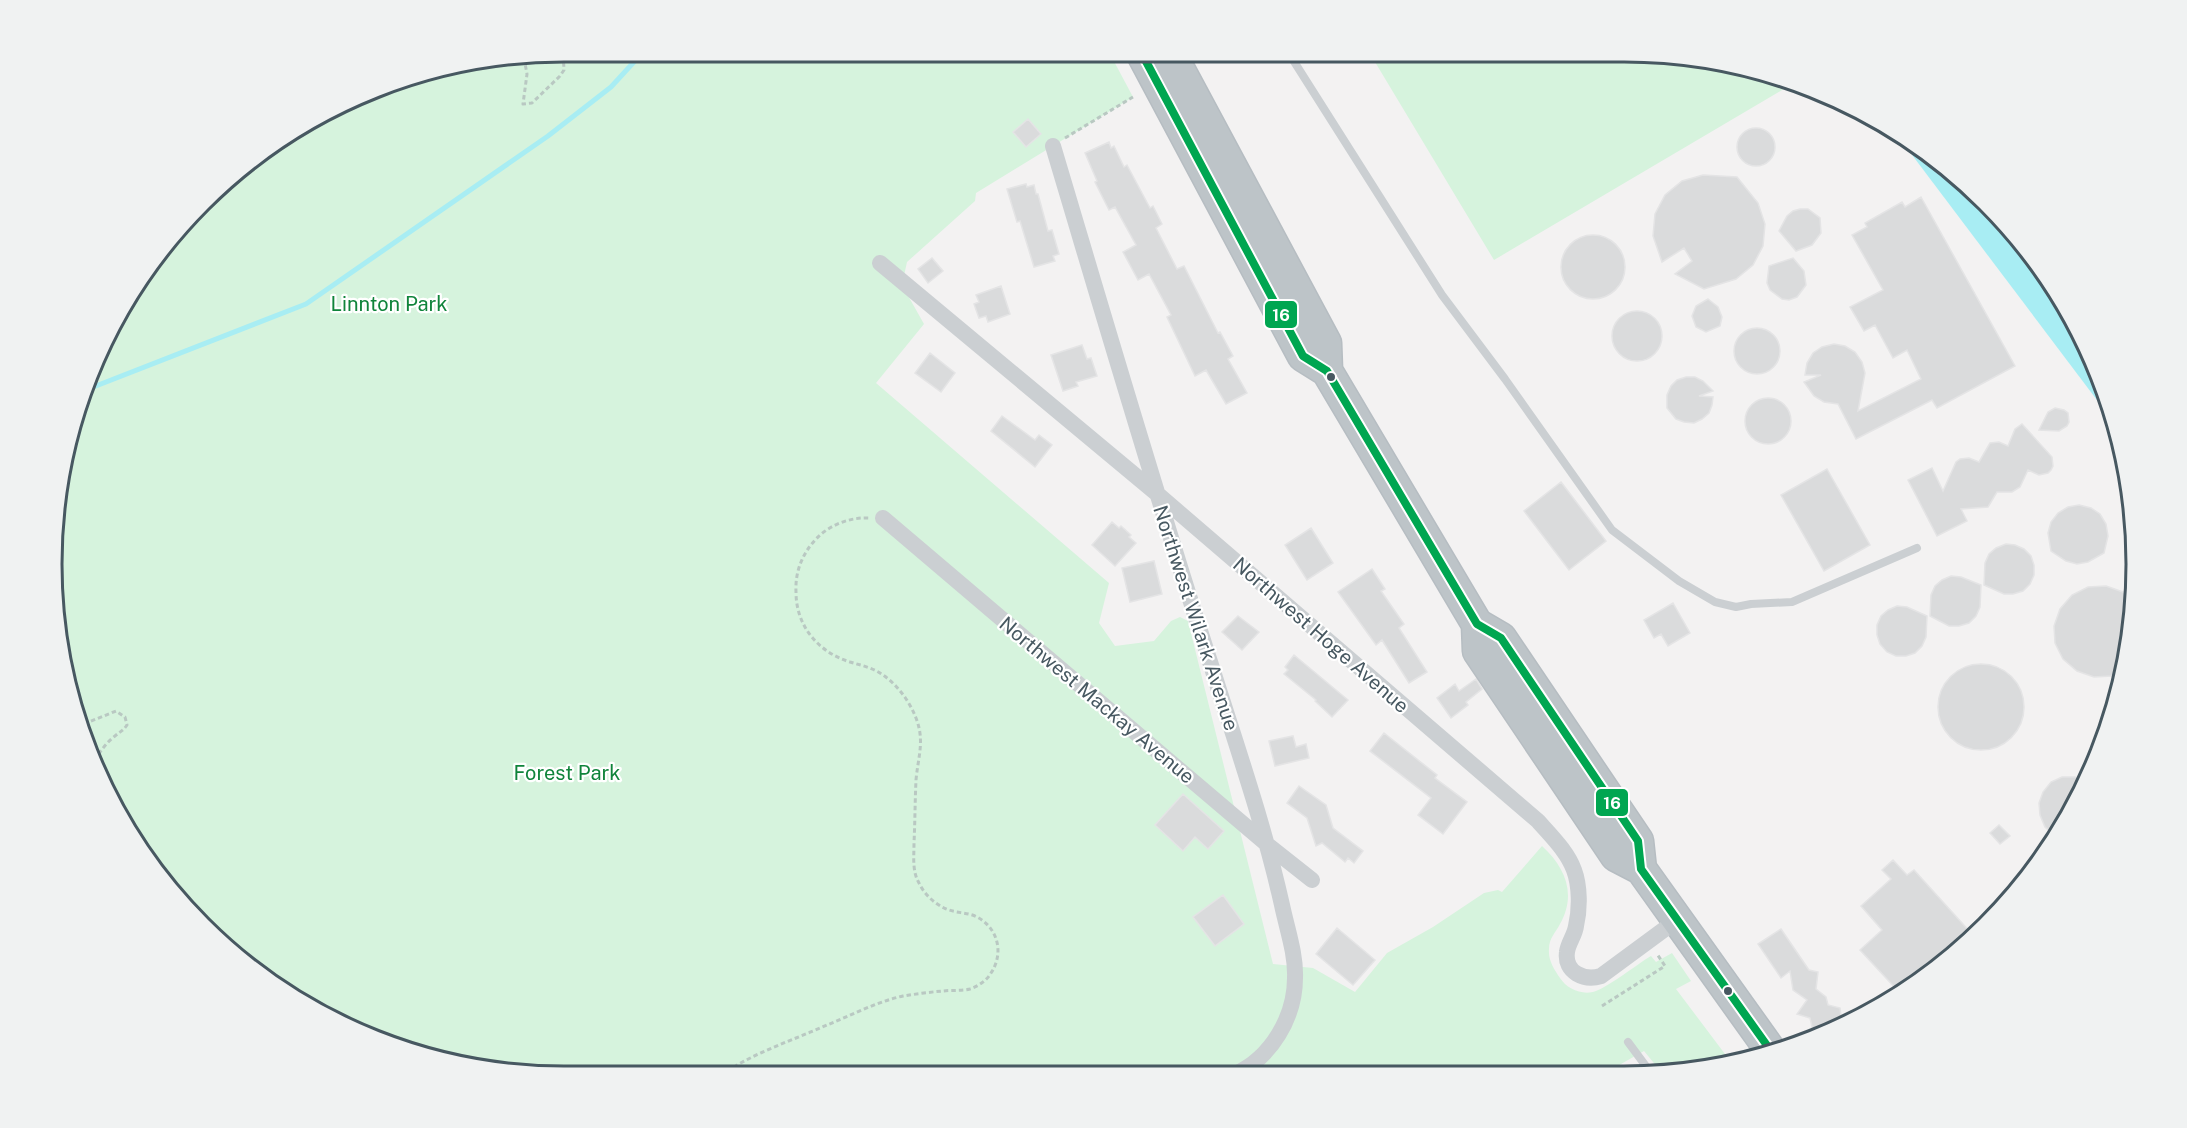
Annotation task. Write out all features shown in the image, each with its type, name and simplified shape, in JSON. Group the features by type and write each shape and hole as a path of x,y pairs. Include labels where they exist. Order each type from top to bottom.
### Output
{"highway":[{"path":"1146,62 1304,356 1327,371 1477,624 1478,651 1616,856 1641,869 1767,1045"},
{"path":"1175,62 1326,343 1327,371"}],"street":[{"name":"Northwest Wilark Avenue","path":"1053,146 1155,492 1269,846 1293,952 1295,978 1293,1002 1284,1025 1270,1048 1249,1066"},
{"name":"Northwest Hoge Avenue","path":"880,263 1155,492 1538,821 1564,851 1574,870 1578,892 1576,926 1567,950 1567,959 1572,970 1582,978 1601,976 1677,920"},
{"name":"Northwest Mackay Avenue","path":"883,518 1312,880"}],"lane":[{"path":"1294,62 1442,295 1612,530 1679,581 1715,602 1736,607 1792,602 1917,548"},
{"path":"1628,1042 1645,1065"}],"path":[{"path":"525,64 527,74 523,104 532,103 560,76 564,70 565,62"},
{"path":"1053,146 1133,97"},
{"path":"736,1066 751,1057 864,1009 900,997 970,989 981,984 990,976 996,965 998,945 994,933 986,923 974,915 942,907 928,897 918,883 914,866 916,778 922,743 916,718 905,696 880,673 830,654 814,640 799,615 796,603 796,580 803,557 817,538 836,524 859,517 883,518"},
{"path":"87,723 116,711 125,717 127,725 123,732 116,735 99,754"},
{"path":"1602,1006 1665,966 1648,941"}],"green space":[{"path":"564,62 1114,62 1133,97 976,193 975,201 907,262 902,285 924,324 876,383 1109,583 1099,623 1115,646 1154,641 1171,621 1180,617 1188,621 1273,964 1313,968 1355,992 1387,953 1433,927 1484,893 1498,890 1502,892 1542,846 1557,863 1568,892 1565,913 1549,945 1549,957 1563,982 1586,993 1596,991 1651,956 1656,962 1672,953 1691,981 1676,989 1726,1056 1655,1065 1644,1051 1617,1066 564,1066 498,1062 466,1057 402,1040 342,1015 285,982 258,963 233,942 186,895 165,870 129,815 113,786 88,726 71,662 66,630 62,564 63,531 71,466 79,434 88,402 113,342 146,285 165,258 209,209 258,165 285,146 342,113 402,88 434,79 498,66"},
{"path":"1375,62 1656,63 1721,71 1785,88 1494,260"}],"water":[{"path":"1909,151 1954,186 2001,233 2022,258 2041,285 2074,342 2099,403"}],"building":[{"path":"1028,119 1041,134 1026,147 1013,132"},
{"path":"1756,128 1770,133 1775,147 1770,161 1756,166 1742,161 1737,147 1742,133"},
{"path":"1109,142 1111,148 1114,146 1124,167 1127,165 1150,208 1153,206 1162,224 1156,228 1177,269 1184,266 1218,333 1220,332 1233,356 1228,359 1247,393 1226,404 1206,370 1195,376 1167,317 1171,315 1149,274 1138,280 1123,252 1136,245 1115,207 1109,210 1095,182 1097,181 1085,153"},
{"path":"1703,175 1737,177 1758,203 1765,224 1763,246 1753,265 1736,279 1704,289 1675,274 1692,261 1684,248 1662,262 1653,236 1655,214 1665,195 1682,181"},
{"path":"1026,184 1027,187 1034,185 1048,231 1052,230 1059,254 1053,256 1055,261 1034,267 1020,221 1017,222 1007,189"},
{"path":"1921,197 2015,366 1937,408 1932,400 1856,439 1838,404 1824,402 1814,396 1804,382 1821,375 1805,375 1807,363 1813,353 1822,347 1834,344 1845,346 1855,352 1862,362 1865,373 1858,411 1921,379 1907,350 1893,358 1875,325 1864,331 1850,307 1883,290 1852,235 1867,227 1865,223 1902,202 1905,207"},
{"path":"1800,209 1808,209 1820,218 1821,233 1812,245 1796,251 1779,231 1787,216"},
{"path":"1593,235 1605,237 1616,244 1623,255 1625,267 1623,279 1616,290 1605,297 1593,299 1581,297 1570,290 1563,279 1561,267 1563,255 1570,244 1581,237"},
{"path":"932,258 943,271 928,283 918,269"},
{"path":"1793,258 1804,271 1806,285 1797,297 1789,300 1782,299 1770,290 1767,283 1769,266"},
{"path":"1001,286 1010,314 988,322 986,316 979,318 974,304 979,302 976,295"},
{"path":"1708,299 1718,307 1722,317 1720,326 1706,332 1696,327 1692,316 1696,306"},
{"path":"1637,311 1655,318 1662,336 1655,354 1637,361 1619,354 1612,336 1619,318"},
{"path":"1757,328 1773,335 1780,351 1773,367 1757,374 1741,367 1734,351 1741,335"},
{"path":"1082,345 1087,359 1091,358 1097,376 1076,382 1078,386 1063,391 1051,355"},
{"path":"930,353 955,373 941,392 915,373"},
{"path":"1695,377 1703,381 1713,391 1699,396 1713,397 1712,405 1709,413 1694,423 1676,419 1667,408 1667,395 1671,386 1677,380"},
{"path":"1768,398 1784,405 1791,421 1784,437 1768,444 1752,437 1745,421 1752,405"},
{"path":"2055,408 2068,413 2067,426 2059,431 2039,430 2048,412"},
{"path":"1002,416 1035,440 1039,435 1052,445 1035,467 991,431"},
{"path":"2022,424 2052,457 2051,470 2039,475 2028,470 2020,487 2012,492 1997,492 1988,507 1961,509 1967,521 1937,536 1908,480 1932,468 1943,491 1956,462 1969,458 1979,462 1990,443 1999,442 2008,446 2015,429"},
{"path":"1827,469 1870,545 1824,571 1781,495"},
{"path":"1561,482 1606,541 1569,570 1524,511"},
{"path":"2079,505 2091,508 2100,514 2106,524 2108,536 2104,553 2088,562 2077,564 2066,561 2051,551 2048,533 2051,522 2058,513 2068,507"},
{"path":"1112,522 1119,528 1121,526 1136,543 1115,566 1092,545"},
{"path":"1311,528 1333,563 1307,580 1285,545"},
{"path":"2006,544 2024,549 2031,556 2034,565 2034,575 2030,584 2023,591 2013,594 2004,594 1984,585 1985,563 1989,554"},
{"path":"1154,561 1162,594 1130,602 1122,568"},
{"path":"1372,569 1385,589 1381,591 1404,624 1399,628 1427,672 1409,683 1382,640 1376,645 1338,592"},
{"path":"1951,576 1961,577 1981,585 1980,607 1976,616 1969,623 1959,626 1949,626 1930,616 1931,595 1935,586"},
{"path":"2106,586 2124,593 2121,630 2112,676 2094,677 2077,671 2063,659 2055,643 2054,626 2060,609 2072,595 2088,587"},
{"path":"1673,603 1690,633 1668,646 1661,634 1654,638 1644,620"},
{"path":"1897,606 1907,607 1927,616 1926,637 1922,646 1915,653 1906,656 1896,656 1887,652 1880,644 1877,635 1877,625 1881,616"},
{"path":"1238,616 1259,632 1242,650 1222,632"},
{"path":"1294,655 1348,700 1332,717 1316,700 1284,674 1288,670 1285,667"},
{"path":"1981,664 1997,668 2011,677 2020,691 2024,707 2020,723 2011,737 1997,746 1981,750 1965,746 1951,737 1942,723 1938,707 1942,691 1951,677 1965,668"},
{"path":"1476,679 1482,689 1466,702 1468,705 1451,718 1437,698 1455,684 1459,691"},
{"path":"1384,733 1437,775 1435,778 1467,802 1443,834 1418,815 1431,798 1370,751"},
{"path":"1293,736 1296,747 1306,744 1309,758 1275,766 1269,741"},
{"path":"2062,777 2078,778 2049,830 2040,815 2039,803 2043,792 2051,782"},
{"path":"1299,786 1326,805 1333,828 1363,851 1354,863 1348,858 1345,862 1322,843 1316,846 1307,818 1287,803"},
{"path":"1183,794 1224,831 1208,849 1195,837 1183,851 1155,825"},
{"path":"1999,825 2010,836 2000,844 1990,833"},
{"path":"1893,860 1907,875 1914,870 1968,929 1929,963 1894,987 1860,950 1882,930 1861,906 1891,879 1882,870"},
{"path":"1223,895 1244,924 1215,946 1193,917"},
{"path":"1337,928 1375,960 1353,985 1316,954"},
{"path":"1781,929 1809,970 1818,972 1816,989 1826,997 1828,1005 1840,1008 1841,1017 1813,1029 1810,1018 1797,1014 1807,1000 1793,990 1790,971 1781,978 1758,944"}],"waterway":[{"path":"94,387 306,304 548,136 611,87 634,62"}],"transit line":[{"name":"16","path":"1146,62 1303,356 1327,371 1477,624 1501,638 1638,841 1641,869 1767,1045"}],"park label":[{"name":"Linnton Park","path":"389,304"},
{"name":"Forest Park","path":"567,773"}]}
